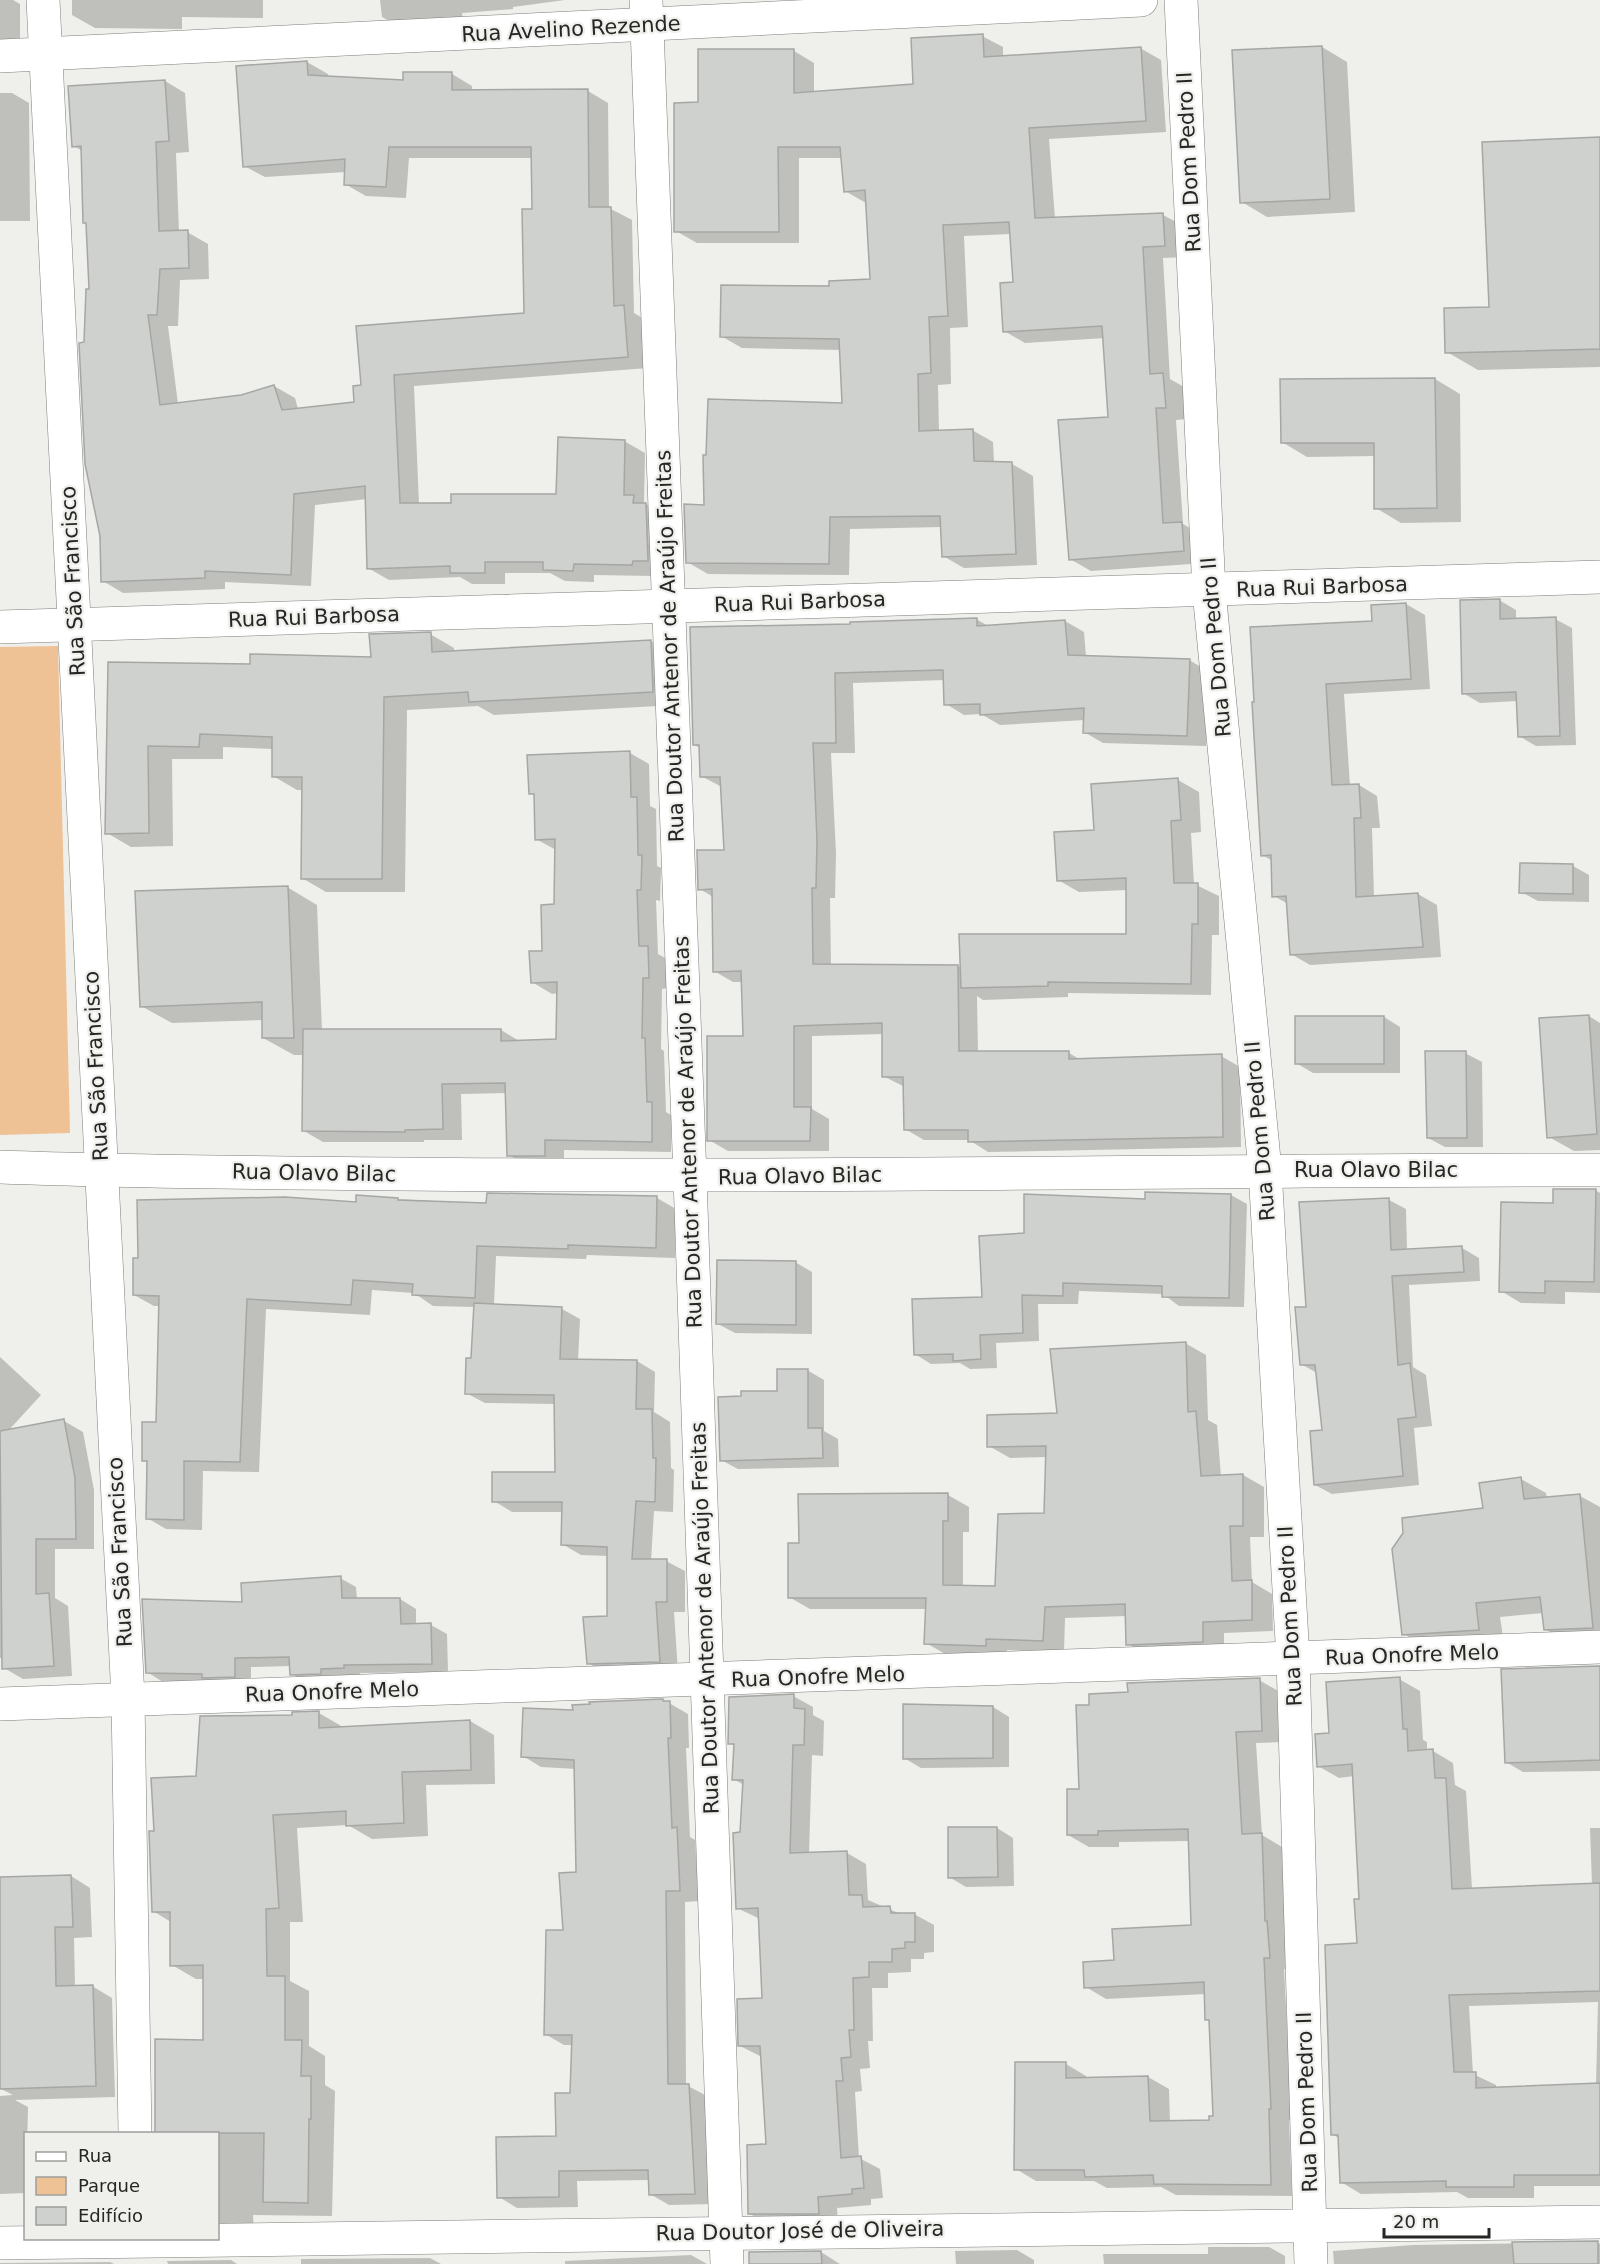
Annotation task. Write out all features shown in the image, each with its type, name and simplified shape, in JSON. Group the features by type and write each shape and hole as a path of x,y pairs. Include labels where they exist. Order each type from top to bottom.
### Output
{"street":[{"name":"Rua São Francisco","path":"43,0 128,1698 135,2132"},
{"name":"Rua Avelino Rezende","path":"0,56 646,13 1141,0"},
{"name":"Rua Dom Pedro II","path":"1181,0 1209,591 1265,1170 1293,1659 1311,2264"},
{"name":"Rua Doutor Antenor de Araújo Freitas","path":"646,13 690,1177 726,2248"},
{"name":"Rua Rui Barbosa","path":"0,627 1600,577"},
{"name":"Rua Olavo Bilac","path":"0,1167 101,1171 690,1177 1265,1170 1600,1170"},
{"name":"Rua Onofre Melo","path":"0,1704 128,1698 706,1681 1600,1647"},
{"name":"Rua Doutor José de Oliveira","path":"0,2243 137,2248 726,2248 1311,2224 1600,2222"}],"green space":[{"path":"58,646 70,1133 0,1135 0,647"}],"building":[{"path":"983,34 984,57 1141,47 1146,121 1029,128 1035,218 1163,213 1165,246 1143,247 1150,374 1163,373 1166,408 1156,408 1163,523 1182,522 1184,551 1069,560 1058,420 1108,417 1102,326 1003,332 1000,283 1013,282 1009,222 943,225 948,316 929,317 931,373 918,374 919,431 973,429 974,461 1012,462 1016,554 942,557 940,516 830,517 829,564 686,563 684,504 704,505 703,455 706,455 708,399 842,403 839,339 720,337 721,285 829,286 829,281 870,279 865,190 844,192 840,147 778,147 779,232 674,232 674,103 698,102 698,49 794,49 794,93 913,84 911,38"},
{"path":"1322,46 1330,199 1240,203 1232,50"},
{"path":"307,61 308,75 403,80 403,72 452,72 452,90 588,89 589,207 611,207 614,306 624,305 628,357 394,375 400,503 451,503 451,494 556,494 558,437 625,440 624,495 634,495 633,503 646,503 648,561 633,561 632,565 574,564 573,571 543,570 543,562 485,562 485,573 450,573 450,566 367,569 365,486 294,494 291,575 205,571 205,578 101,582 100,536 85,464 79,343 84,342 86,289 89,289 86,223 83,223 81,146 72,147 68,86 165,80 169,141 156,142 159,231 188,230 189,268 160,269 157,315 148,315 160,405 241,395 274,385 282,410 354,402 353,386 361,385 356,326 524,313 522,209 532,209 531,147 389,147 386,187 344,185 345,159 243,167 236,66"},
{"path":"1600,137 1600,349 1445,353 1444,308 1489,307 1482,142"},
{"path":"1435,378 1437,508 1374,509 1374,443 1281,443 1280,379"},
{"path":"1500,599 1500,619 1556,617 1560,736 1518,737 1516,692 1462,694 1460,600"},
{"path":"1406,603 1411,679 1326,684 1332,785 1359,784 1361,818 1354,818 1356,897 1418,893 1423,947 1290,955 1286,896 1272,897 1271,855 1261,856 1250,627 1372,621 1371,605"},
{"path":"977,618 977,626 1065,620 1068,655 1190,659 1187,736 1083,733 1084,708 980,715 980,704 944,705 943,670 835,673 836,743 813,743 817,841 816,888 812,888 813,964 958,965 959,1051 1069,1051 1069,1059 1222,1054 1223,1137 968,1142 968,1130 904,1130 903,1077 882,1077 882,1023 794,1026 794,1107 811,1107 810,1141 707,1141 707,1036 743,1036 741,971 713,972 712,889 698,890 697,850 724,850 720,777 700,777 699,745 693,745 690,627 850,624 850,622"},
{"path":"431,632 432,652 651,640 653,692 469,702 468,692 384,697 382,879 301,879 302,777 272,777 272,737 200,734 199,747 148,746 149,833 105,834 108,662 250,664 250,654 371,657 369,634"},
{"path":"630,751 631,797 637,797 638,855 642,855 641,890 637,890 639,946 648,946 649,978 643,978 642,1038 645,1038 647,1102 652,1102 652,1142 545,1140 545,1156 507,1156 505,1083 442,1084 443,1129 405,1130 405,1132 302,1131 303,1029 501,1029 501,1041 556,1039 557,982 531,983 529,951 542,951 541,905 554,904 555,839 535,840 534,794 529,794 527,755"},
{"path":"1178,778 1181,820 1171,821 1174,883 1198,883 1198,924 1192,924 1191,984 1048,982 1048,986 961,988 959,934 1126,934 1126,878 1057,881 1054,832 1094,830 1091,784"},
{"path":"1520,863 1573,864 1573,894 1519,893"},
{"path":"288,886 294,1038 262,1038 262,1002 140,1007 135,891"},
{"path":"1589,1015 1597,1134 1547,1138 1539,1018"},
{"path":"1295,1016 1384,1016 1384,1064 1295,1064"},
{"path":"1425,1051 1466,1051 1467,1138 1427,1138"},
{"path":"1553,1189 1596,1189 1594,1282 1545,1281 1545,1293 1499,1292 1501,1202 1553,1203"},
{"path":"1145,1192 1231,1194 1229,1298 1162,1297 1162,1286 1063,1283 1063,1296 1022,1295 1023,1333 980,1335 981,1359 953,1361 953,1354 914,1355 912,1299 982,1297 979,1236 1024,1233 1024,1194 1145,1199"},
{"path":"487,1193 657,1196 656,1248 568,1245 568,1249 477,1246 475,1298 412,1295 413,1284 353,1280 351,1305 247,1299 240,1462 184,1461 184,1520 146,1519 147,1461 142,1461 142,1422 156,1422 159,1296 133,1295 133,1258 138,1258 137,1200 285,1197 356,1202 356,1195 398,1198 398,1200 486,1203"},
{"path":"1389,1198 1391,1250 1462,1246 1464,1272 1392,1276 1398,1365 1410,1363 1416,1417 1398,1419 1403,1476 1314,1485 1310,1431 1322,1430 1315,1365 1300,1365 1295,1307 1306,1307 1299,1202"},
{"path":"717,1260 796,1261 796,1325 716,1324"},
{"path":"474,1303 562,1307 560,1359 637,1360 636,1409 652,1409 653,1458 656,1458 655,1502 636,1501 632,1559 667,1559 667,1602 656,1602 660,1662 587,1664 583,1617 607,1616 607,1547 561,1545 562,1502 492,1502 492,1472 555,1472 554,1395 465,1394 466,1358 471,1358"},
{"path":"1186,1342 1188,1412 1196,1411 1201,1476 1243,1474 1243,1526 1230,1526 1232,1581 1252,1580 1252,1620 1203,1622 1203,1642 1126,1645 1125,1604 1045,1607 1043,1641 986,1639 986,1646 924,1644 926,1598 788,1598 788,1543 799,1543 798,1494 948,1493 948,1521 943,1521 943,1585 995,1586 998,1514 1044,1513 1046,1446 987,1447 987,1415 1057,1413 1050,1349"},
{"path":"777,1369 808,1369 808,1428 822,1428 823,1458 720,1461 718,1397 741,1396 741,1391 777,1391"},
{"path":"64,1419 75,1478 76,1539 36,1539 36,1594 49,1593 54,1666 2,1669 0,1431"},
{"path":"1521,1477 1524,1499 1580,1494 1593,1628 1544,1630 1540,1597 1476,1603 1479,1630 1402,1635 1392,1549 1403,1533 1402,1518 1483,1508 1479,1483"},
{"path":"341,1576 342,1598 400,1598 401,1624 431,1623 432,1664 344,1665 344,1668 321,1669 321,1674 290,1675 289,1657 235,1658 235,1677 202,1678 202,1674 146,1673 142,1599 242,1602 241,1583"},
{"path":"1600,1666 1600,1760 1505,1763 1501,1669"},
{"path":"1400,1677 1403,1729 1407,1729 1408,1751 1433,1749 1435,1778 1446,1778 1452,1889 1600,1883 1600,1991 1449,1995 1454,2072 1476,2072 1476,2088 1600,2083 1600,2175 1514,2175 1514,2187 1446,2187 1446,2181 1340,2183 1338,2135 1331,2135 1325,1945 1357,1943 1354,1899 1359,1899 1352,1764 1317,1767 1315,1734 1329,1733 1326,1682"},
{"path":"1260,1678 1262,1731 1236,1732 1242,1834 1262,1833 1265,1921 1267,1921 1270,1958 1264,1958 1271,2109 1269,2109 1271,2185 1154,2184 1153,2175 1085,2177 1084,2170 1014,2170 1015,2062 1066,2062 1066,2078 1148,2076 1150,2121 1209,2120 1209,2116 1213,2116 1209,2020 1205,2020 1204,1982 1084,1988 1083,1962 1114,1960 1112,1929 1191,1925 1188,1829 1098,1831 1098,1835 1067,1835 1067,1789 1079,1789 1076,1705 1089,1705 1089,1694 1128,1692 1127,1683"},
{"path":"794,1694 794,1708 805,1709 804,1745 793,1745 790,1853 847,1851 849,1895 862,1895 863,1907 890,1906 891,1913 915,1913 915,1942 905,1942 905,1948 892,1949 892,1962 869,1962 869,1977 853,1978 854,2030 849,2030 851,2057 841,2058 843,2081 836,2081 841,2158 861,2156 864,2188 852,2189 852,2194 818,2197 819,2214 748,2214 747,2145 766,2144 760,2046 738,2046 737,1999 762,1998 758,1908 736,1909 733,1833 740,1832 743,1780 732,1780 734,1744 728,1744 729,1697"},
{"path":"663,1699 663,1701 670,1701 671,1738 668,1738 672,1828 677,1827 680,1891 666,1891 668,2084 689,2084 695,2194 649,2195 648,2170 559,2171 559,2197 497,2198 496,2137 556,2136 555,2093 570,2093 572,2035 544,2035 546,1930 563,1930 559,1873 576,1872 574,1760 521,1757 523,1708 573,1710 572,1705 590,1704 589,1702"},
{"path":"903,1704 993,1706 993,1758 903,1759"},
{"path":"319,1711 319,1728 470,1720 471,1770 402,1772 404,1823 346,1826 346,1811 273,1815 279,1908 266,1909 267,1976 285,1976 285,2040 302,2040 301,2076 311,2076 308,2203 263,2202 264,2133 155,2132 155,2039 203,2040 203,1965 170,1966 170,1912 152,1912 149,1831 154,1831 151,1778 196,1776 200,1716 292,1715 292,1712"},
{"path":"948,1827 997,1827 998,1877 948,1878"},
{"path":"71,1875 73,1927 55,1927 56,1986 93,1985 96,2086 0,2089 0,1877"},
{"path":"1598,2241 1598,2264 1514,2264 1512,2242"},
{"path":"821,2251 822,2264 749,2264 749,2252"}]}
